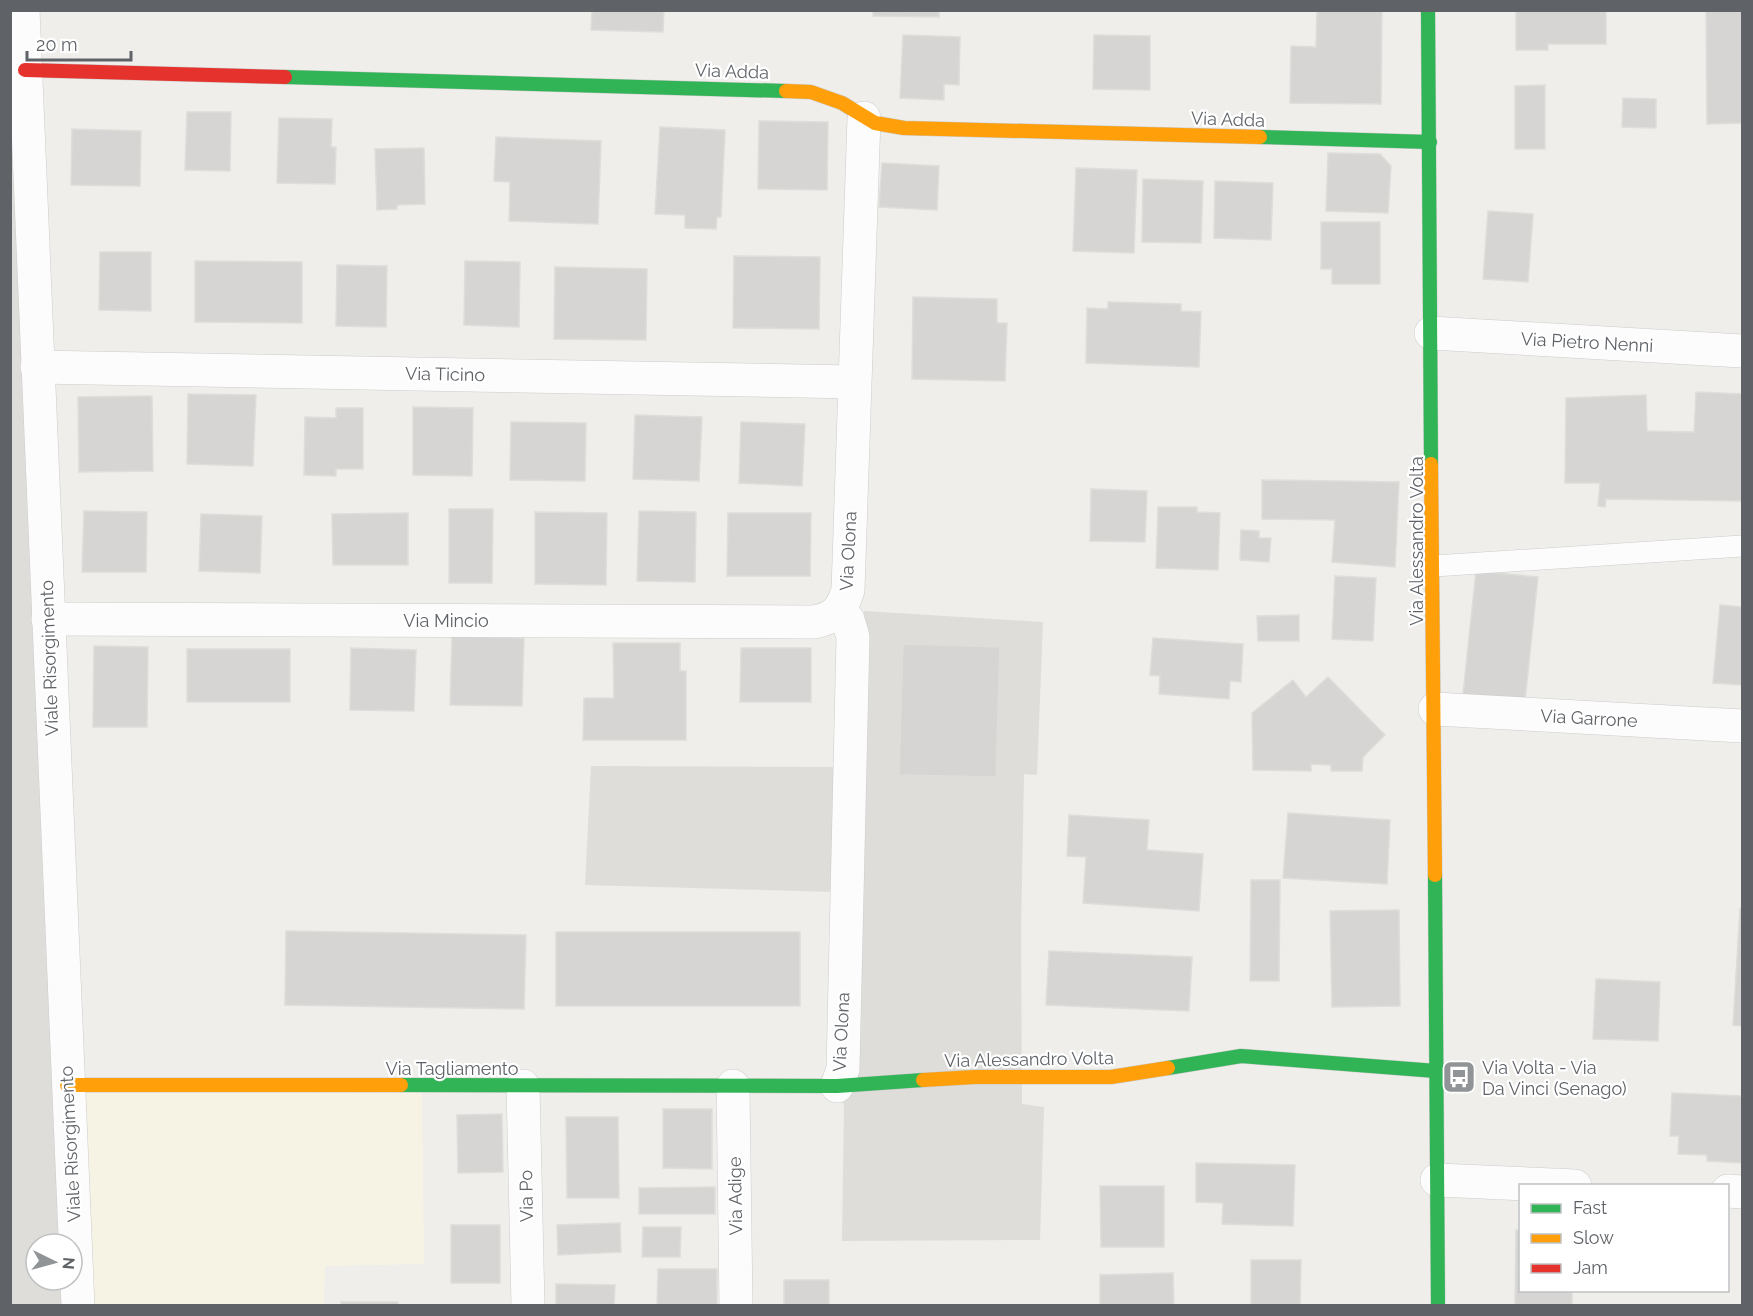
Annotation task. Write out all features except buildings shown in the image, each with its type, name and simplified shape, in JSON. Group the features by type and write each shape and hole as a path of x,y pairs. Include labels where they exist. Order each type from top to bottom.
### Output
{"street":[{"name":"Viale Risorgimento","path":"23,10 78,1305"},
{"name":"Via Alessandro Volta","path":"1428,10 1438,1305"},
{"name":"Via Adda","path":"25,70 811,92 842,103 864,118 904,128 1430,142"},
{"name":"Via Olona","path":"837,1086 843,1069 853,637 848,620 841,610 848,590 864,118"},
{"name":"Via Pietro Nenni","path":"1431,333 1743,351"},
{"name":"Via Ticino","path":"37,366 854,382"},
{"name":"Via Mincio","path":"48,619 814,622 828,620 841,610"},
{"name":"Via Garrone","path":"1435,710 1743,726"},
{"name":"Via Alessandro Volta","path":"837,1086 975,1077 1111,1077 1241,1056 1436,1071"},
{"name":"Via Tagliamento","path":"67,1085 837,1086"},
{"name":"Via Po","path":"523,1086 528,1305"},
{"name":"Via Adige","path":"734,1086 736,1305"},
{"path":"1437,1180 1547,1184"}],"lane":[{"path":"1434,566 1743,546"}],"shaded area":[{"path":"10,11 62,1232 24,1232 24,1292 65,1292 66,1306 10,1305"},
{"path":"864,611 1043,622 1037,775 1024,774 1021,933 1022,1104 1044,1107 1040,1240 842,1241 844,1106 833,1068 836,892 585,885 591,766 859,767"},
{"path":"70,1091 422,1093 424,1264 325,1266 324,1305 80,1305 79,1292 84,1292 84,1232 77,1232"}],"traffic: fast":[{"path":"1428,10 1431,464"},
{"path":"285,77 786,91"},
{"path":"1260,137 1430,142"},
{"path":"1435,875 1438,1306"},
{"path":"1168,1068 1241,1056 1436,1071"},
{"path":"401,1085 837,1086 923,1080"}],"traffic: slow":[{"path":"786,91 811,92 842,103 875,123 904,128 1260,137"},
{"path":"1431,464 1435,875"},
{"path":"923,1080 975,1077 1111,1077 1168,1068"},
{"path":"67,1085 401,1085"}],"traffic: jam":[{"path":"25,70 285,77"}],"place":[{"name":"Via Volta - Via Da Vinci (Senago)","path":"1459,1077"}]}
